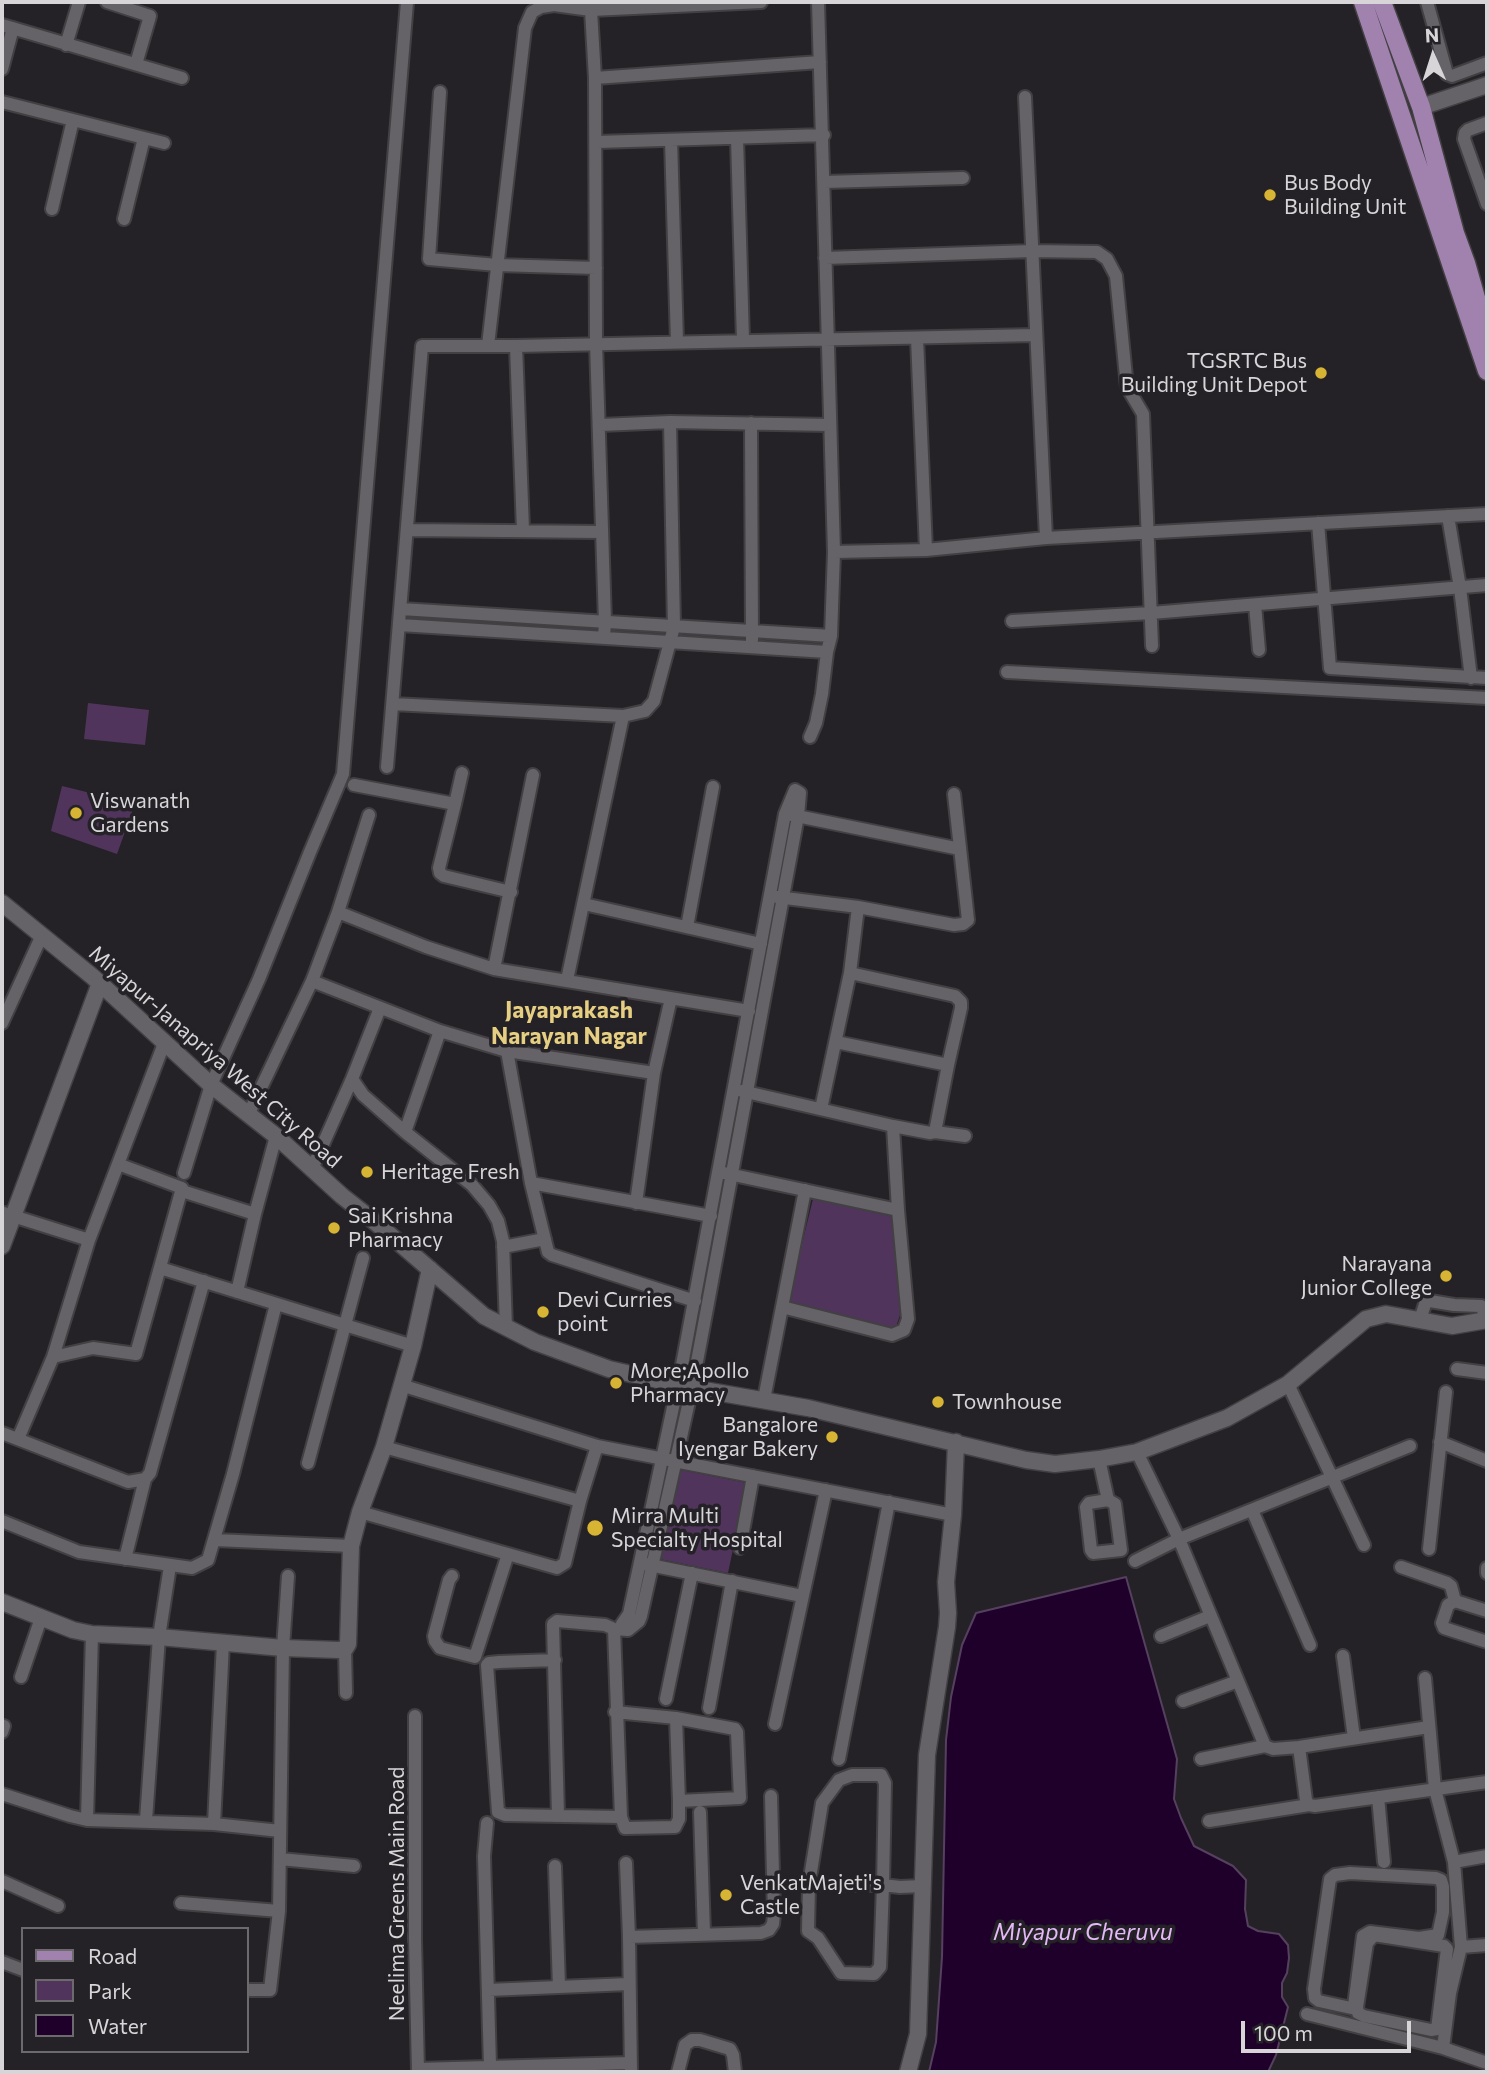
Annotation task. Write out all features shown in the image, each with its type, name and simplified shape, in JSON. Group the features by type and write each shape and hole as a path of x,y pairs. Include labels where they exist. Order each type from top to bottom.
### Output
{"main road":[{"path":"1363,2 1487,371"},
{"path":"1382,2 1421,107 1455,233 1487,336"}],"street":[{"path":"66,45 79,2"},
{"path":"107,2 150,16 136,64"},
{"path":"184,1173 211,1085 259,979 343,774 407,2"},
{"path":"488,345 525,28 532,12 554,5 591,10 682,3 761,2"},
{"path":"810,737 816,723 831,636 834,552 824,135 818,2"},
{"path":"1427,2 1447,74 1452,76 1487,64"},
{"path":"591,10 597,142 596,343 604,638"},
{"path":"2,69 7,27 182,78"},
{"path":"595,78 820,62"},
{"path":"1421,107 1487,85"},
{"path":"440,92 429,259 496,265 596,268"},
{"path":"1025,97 1046,538"},
{"path":"2,102 164,143"},
{"path":"52,209 73,120"},
{"path":"1487,123 1468,130 1464,139 1487,204"},
{"path":"597,142 824,135"},
{"path":"124,219 144,138"},
{"path":"737,138 743,340"},
{"path":"671,140 677,342"},
{"path":"824,182 963,178"},
{"path":"825,258 1032,251 1097,252 1107,258 1115,276 1127,387 1143,414 1152,646"},
{"path":"387,767 422,346 1036,335"},
{"path":"917,338 926,550"},
{"path":"516,346 523,530"},
{"path":"600,425 670,422 830,425"},
{"path":"393,704 623,716 645,710 654,701 674,627 670,422"},
{"path":"751,423 751,648"},
{"path":"834,552 926,550 1046,538 1487,514"},
{"path":"1448,516 1471,678"},
{"path":"1318,523 1330,668 1487,678"},
{"path":"408,530 601,532"},
{"path":"1012,621 1255,606 1487,586"},
{"path":"1255,606 1259,650"},
{"path":"401,610 831,636"},
{"path":"400,625 827,652"},
{"path":"1007,672 1487,698"},
{"path":"567,980 623,716"},
{"path":"462,773 440,873 511,892"},
{"path":"494,969 533,775"},
{"path":"354,785 455,804"},
{"path":"687,928 713,787"},
{"path":"776,897 858,907 954,925 963,924 968,920 954,794"},
{"path":"249,1113 312,981 338,912 369,815"},
{"path":"676,1717 679,1819 675,1827 671,1828 628,1829 623,1826 621,1817 615,1712 617,1629 629,1614 645,1564 685,1386 791,815 960,849"},
{"path":"741,1090 749,1012 761,944 776,897"},
{"name":"Miyapur-Janapriya West City Road","path":"2,903 96,980 211,1085 249,1113 484,1316 535,1342 610,1370 764,1399 1027,1460 1055,1464 1137,1451 1227,1418 1288,1384 1366,1319 1386,1314 1452,1325 1487,1319"},
{"path":"584,904 761,944"},
{"path":"821,1109 850,973 858,907"},
{"path":"338,912 426,947 494,969 749,1012"},
{"path":"2,1023 42,935"},
{"path":"850,973 958,998 961,1002 935,1132"},
{"path":"2,1246 5,1215 96,980"},
{"path":"312,981 440,1031 506,1051 654,1073"},
{"path":"636,1203 654,1073 671,998"},
{"path":"312,1169 380,1008"},
{"path":"405,1132 440,1031"},
{"path":"18,1439 53,1357 89,1240 165,1041"},
{"path":"836,1042 948,1065"},
{"path":"506,1051 546,1248 552,1255 695,1301"},
{"path":"352,1079 363,1095 472,1185 489,1205 498,1221 503,1247 506,1328"},
{"path":"741,1090 893,1126 965,1136"},
{"path":"782,1307 892,1335 904,1330 908,1319 893,1126"},
{"path":"237,1292 276,1136"},
{"path":"53,1357 93,1348 136,1354 182,1188 118,1164"},
{"path":"725,1174 898,1210"},
{"path":"685,1386 695,1301 711,1216 725,1174"},
{"path":"531,1182 711,1216"},
{"path":"764,1399 805,1190"},
{"path":"181,1191 255,1214"},
{"path":"5,1215 89,1240"},
{"path":"503,1247 545,1239"},
{"path":"308,1463 363,1258"},
{"path":"160,1268 413,1346"},
{"path":"346,1693 345,1649 348,1644 351,1546 360,1512 384,1447 413,1346 430,1269"},
{"path":"125,1559 145,1479 150,1473 204,1281"},
{"path":"2,1521 79,1552 192,1568 208,1560 276,1304"},
{"path":"1457,1369 1487,1373"},
{"path":"1288,1384 1364,1545"},
{"path":"401,1385 597,1446 953,1515"},
{"path":"1429,1549 1446,1392"},
{"path":"2,1433 128,1482 145,1479"},
{"path":"908,2072 918,2034 927,1755 947,1627 946,1582 953,1515 956,1442"},
{"path":"1440,1442 1487,1461"},
{"path":"360,1512 561,1567 565,1563 597,1446"},
{"path":"1135,1560 1179,1539 1410,1446"},
{"path":"384,1447 580,1501"},
{"path":"1137,1451 1179,1539 1265,1746"},
{"path":"1099,1459 1108,1500"},
{"path":"740,1548 753,1476"},
{"path":"775,1724 825,1490"},
{"path":"839,1759 889,1502"},
{"path":"1252,1510 1310,1645"},
{"path":"215,1540 351,1546"},
{"path":"452,1576 434,1636 435,1641 440,1648 475,1657 508,1554"},
{"path":"645,1564 802,1595"},
{"path":"146,1820 159,1637 170,1566"},
{"path":"1401,1567 1447,1583 1451,1586 1455,1601"},
{"path":"666,1699 692,1573"},
{"path":"248,1990 270,1990 279,1911 283,1648 288,1576"},
{"path":"709,1708 732,1581"},
{"path":"1487,1611 1455,1601 1448,1605 1442,1623 1444,1628 1487,1642"},
{"path":"2,1602 73,1630 92,1633 283,1648 345,1649"},
{"path":"1161,1636 1210,1616"},
{"path":"21,1676 41,1618"},
{"path":"558,1815 553,1626 556,1621 605,1625 617,1629"},
{"path":"87,1820 92,1633"},
{"path":"214,1824 223,1643"},
{"path":"1343,1656 1354,1738"},
{"path":"555,1660 489,1663 487,1670 498,1812 505,1815 621,1817"},
{"path":"1425,1678 1435,1789 1454,1861 1461,1947 1441,1992 1437,2029 1364,2016 1358,2013 1357,2007 1369,1939 1374,1935 1444,1947 1447,1954 1441,1992 1443,2048"},
{"path":"1183,1702 1238,1681"},
{"path":"615,1712 676,1717 735,1729 741,1795 738,1798 679,1801"},
{"name":"Neelima Greens Main Road","path":"415,1716 418,2070"},
{"path":"1201,1759 1265,1746 1273,1749 1299,1747 1429,1727"},
{"path":"1299,1747 1306,1800 1309,1805"},
{"path":"852,1775 881,1775 885,1783 883,1885 880,1967 874,1974 841,1973 818,1938 808,1931 809,1884 822,1803 839,1780 852,1775"},
{"path":"1209,1821 1487,1782"},
{"path":"2,1794 87,1820 146,1820 280,1831"},
{"path":"629,1937 761,1933 769,1930 773,1924 771,1796"},
{"path":"1378,1797 1384,1862"},
{"path":"700,1812 704,1934"},
{"path":"487,1823 484,1856 490,2066"},
{"path":"1454,1861 1487,1856"},
{"path":"280,1859 354,1866"},
{"path":"418,2070 490,2066 631,2067 626,1863"},
{"path":"555,1866 559,1987"},
{"path":"1441,1880 1443,1912 1440,1932 1435,1937 1419,1938 1370,1932 1363,1936 1354,2006 1351,2008 1326,2004 1315,1998 1314,1989 1330,1879 1335,1875 1350,1873 1441,1880 1456,1878"},
{"path":"2,1881 58,1906"},
{"path":"809,1884 922,1886"},
{"path":"181,1903 279,1911"},
{"path":"1443,1912 1458,1912"},
{"path":"1461,1947 1487,1945"},
{"path":"2,1962 21,1969"},
{"path":"488,1990 629,1984"},
{"path":"1307,2014 1443,2048 1487,2063"},
{"path":"678,2072 685,2045 692,2040 700,2040 730,2049 735,2072"}],"green space":[{"path":"88,703 149,710 145,745 84,739"},
{"path":"62,786 135,804 117,854 51,831"},
{"path":"813,1199 895,1217 900,1315 896,1327 892,1330 787,1305"},
{"path":"677,1469 747,1483 728,1573 659,1559"}],"water":[{"name":"Miyapur Cheruvu","path":"1126,1577 1177,1759 1174,1799 1181,1818 1194,1846 1233,1866 1246,1880 1245,1909 1248,1926 1258,1931 1279,1934 1288,1945 1289,1958 1287,1973 1282,1983 1282,1997 1288,2007 1276,2055 1268,2072 929,2072 936,2042 942,1957 946,1740 951,1697 962,1645 976,1613"}],"place":[{"name":"Bus Body Building Unit","path":"1270,195"},
{"name":"TGSRTC Bus Building Unit Depot","path":"1321,373"},
{"name":"Viswanath Gardens","path":"76,813"},
{"name":"Heritage Fresh","path":"367,1172"},
{"name":"Sai Krishna Pharmacy","path":"334,1228"},
{"name":"Narayana Junior College","path":"1446,1276"},
{"name":"Devi Curries point","path":"543,1312"},
{"name":"More;Apollo Pharmacy","path":"616,1383"},
{"name":"Townhouse","path":"938,1402"},
{"name":"Bangalore Iyengar Bakery","path":"832,1437"},
{"name":"Mirra Multi Specialty Hospital","path":"595,1528"},
{"name":"VenkatMajeti's Castle","path":"726,1895"}],"district":[{"name":"Jayaprakash Narayan Nagar","path":"569,1023"}]}
